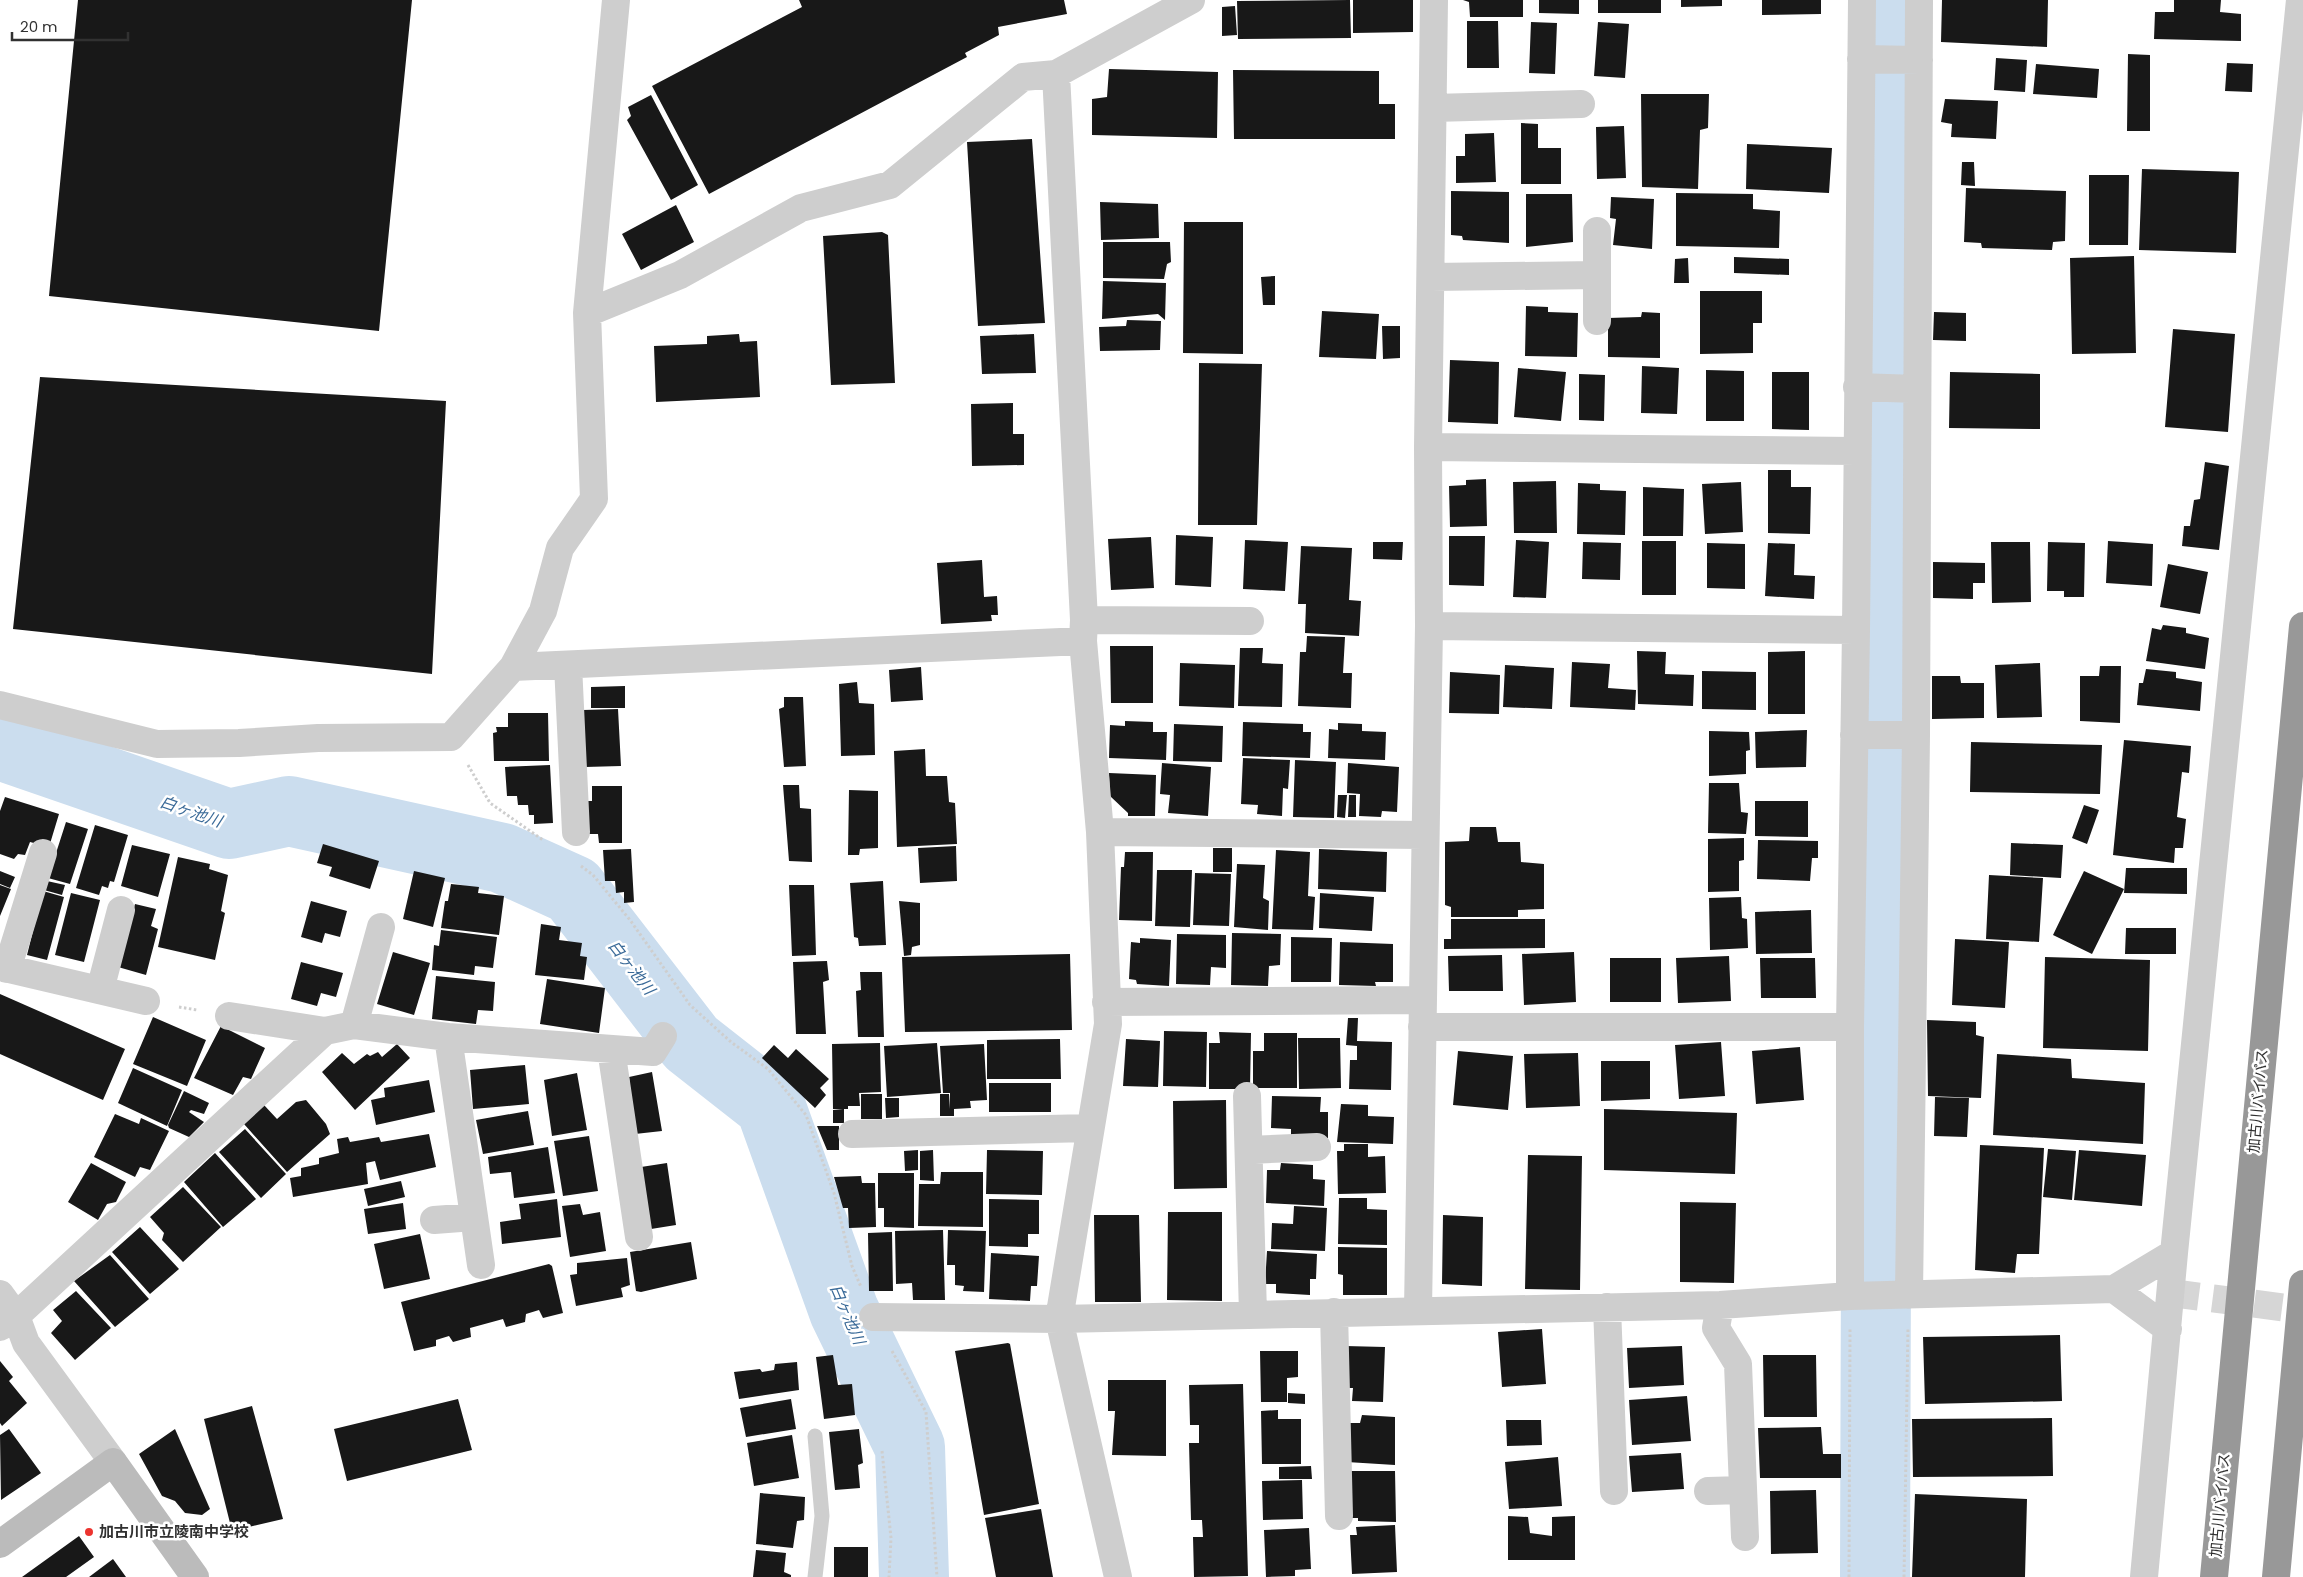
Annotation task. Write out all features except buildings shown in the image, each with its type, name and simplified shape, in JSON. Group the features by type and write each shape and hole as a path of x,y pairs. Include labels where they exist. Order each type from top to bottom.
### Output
{"highway":[{"name":"加古川バイパス","path":"2214,1577 2303,626"},
{"path":"2276,1577 2303,1284"}],"street":[{"path":"0,705 157,744 238,743 318,738 450,737 513,667 543,611 560,548 594,499 587,313 616,0"},
{"path":"587,313 680,275 801,208 890,185 1023,77 1056,74 1191,0"},
{"path":"1418,1310 1424,835 1429,626 1428,447 1434,0"},
{"path":"1850,1296 1850,1027 1862,0"},
{"path":"1909,1295 1916,735 1920,0"},
{"path":"2144,1577 2174,1253 2300,0"},
{"path":"1861,59 1919,60"},
{"path":"1056,74 1083,630 1100,832 1108,1024 1059,1319 1118,1577"},
{"path":"1433,108 1581,104"},
{"path":"1597,230 1597,320"},
{"path":"1431,277 1597,275"},
{"path":"1858,387 1917,389"},
{"path":"1428,447 1856,451"},
{"path":"513,667 1250,621"},
{"path":"1429,626 1856,630"},
{"path":"568,665 576,832"},
{"path":"1854,735 1916,735"},
{"path":"1100,832 1424,835"},
{"path":"43,853 4,968 146,1001"},
{"path":"100,990 121,910"},
{"path":"354,1025 381,927"},
{"path":"1106,1002 1423,1000"},
{"path":"229,1016 325,1031 354,1025 448,1038 653,1052 663,1036"},
{"path":"1422,1027 1850,1027"},
{"path":"8,1322 325,1031"},
{"path":"448,1038 481,1265"},
{"path":"611,1049 639,1237"},
{"path":"1247,1096 1253,1314"},
{"path":"852,1134 1090,1128"},
{"path":"1249,1150 1317,1147"},
{"path":"434,1220 474,1217"},
{"path":"873,1317 1059,1319 1720,1305 1850,1296 2114,1289 2174,1253"},
{"path":"2114,1289 2168,1328"},
{"path":"0,1294 8,1322 26,1343 195,1577"},
{"path":"1720,1305 1716,1328 1738,1364 1745,1537"},
{"path":"1607,1307 1614,1491"},
{"path":"1334,1312 1339,1516"},
{"path":"0,1544 113,1462"},
{"path":"1708,1491 1742,1490"}],"lane":[{"path":"815,1436 822,1516 815,1577"}],"path":[{"path":"450,737 490,802 545,841"},
{"path":"577,864 593,875 630,920 690,1005 731,1042 768,1069 806,1115 834,1193 852,1266 873,1317 926,1412 938,1577"},
{"path":"146,1001 229,1016"},
{"path":"1904,1577 1909,1295"},
{"path":"1849,1577 1850,1296"},
{"path":"882,1451 891,1538 889,1577"}],"waterway":[{"path":"1875,1577 1876,1253 1893,0"},
{"name":"白ヶ池川","path":"0,745 229,824 289,811 502,858 573,890 691,1043 770,1105 844,1311 910,1447 914,1577"}],"tunnel":[{"path":"2171,1293 2303,1310"}],"place":[{"name":"加古川市立陵南中学校","path":"89,1532"}]}
